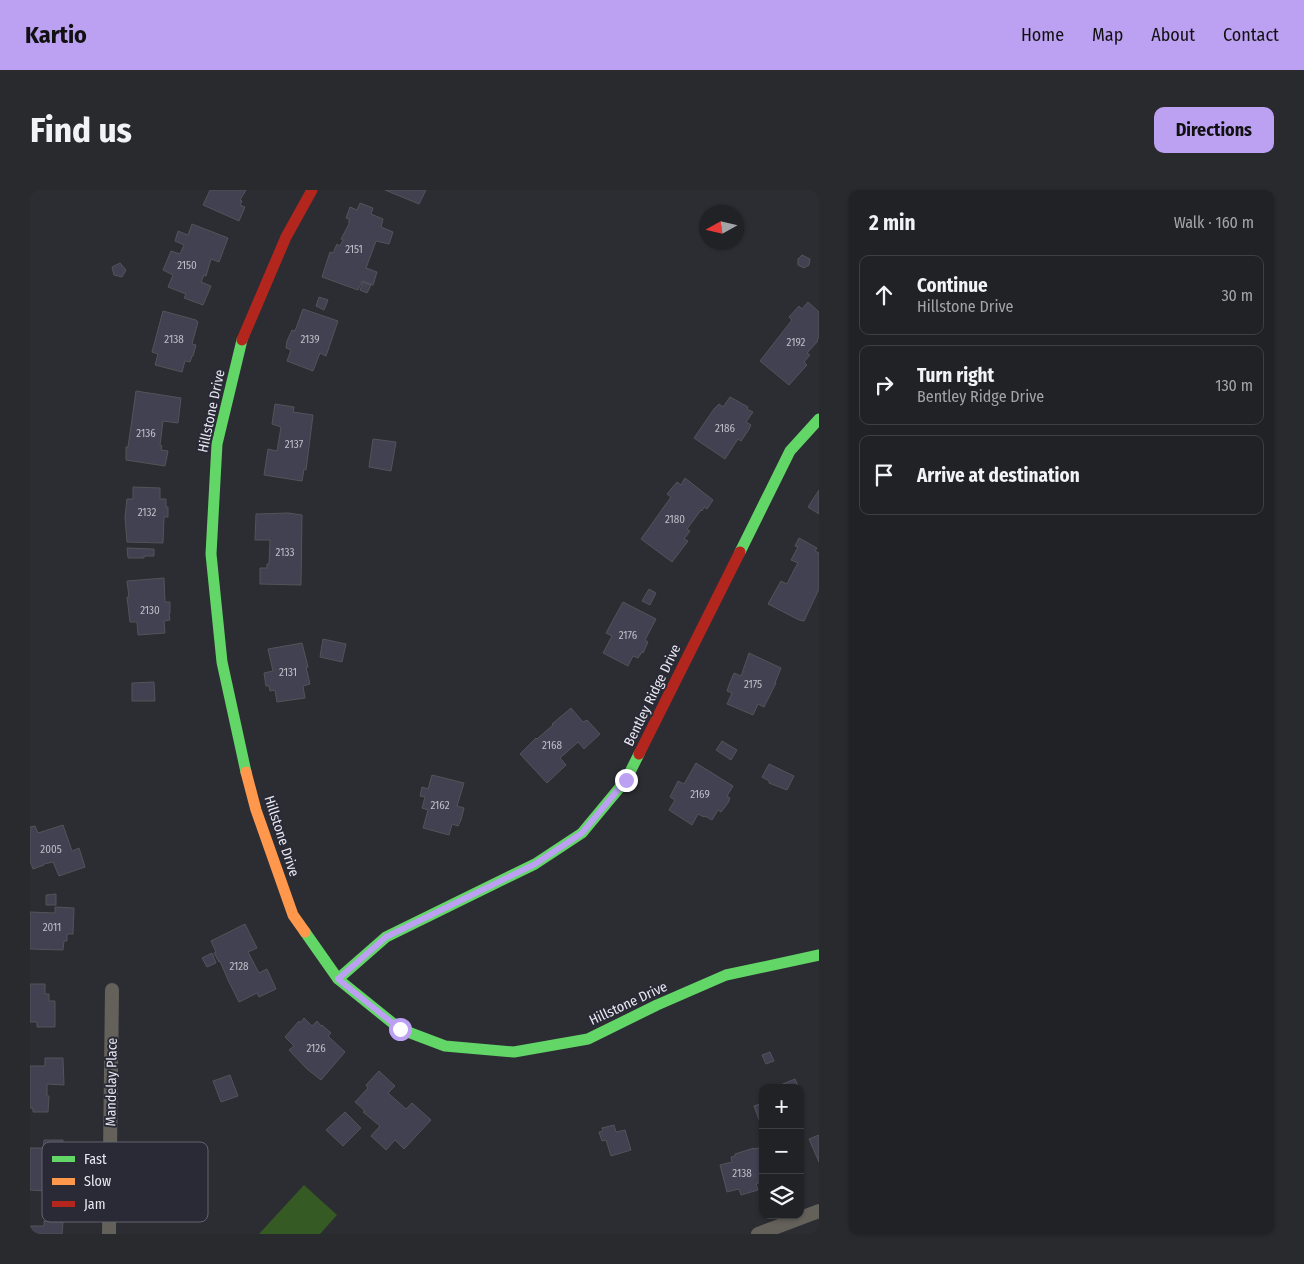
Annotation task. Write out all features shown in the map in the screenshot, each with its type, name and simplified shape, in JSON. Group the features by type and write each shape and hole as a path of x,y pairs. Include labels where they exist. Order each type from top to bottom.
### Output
{"street":[{"name":"Hillstone Drive","path":"312,190 286,237 242,338 217,444 210,554 222,662 241,754 256,810 293,915 338,979 400,1029 445,1046 514,1052 588,1039 657,1005 726,975 819,955"},
{"name":"Bentley Ridge Drive","path":"338,979 386,937 535,864 582,833 626,780 790,451 819,420"},
{"name":"Mandelay Place","path":"110,1142 112,990"},
{"path":"758,1234 819,1211"}],"green space":[{"path":"304,1185 337,1215 320,1234 259,1234"}],"building":[{"path":"210,190 246,190 240,200 242,201 240,205 245,207 239,221 203,205"},
{"path":"385,190 426,190 419,204"},
{"path":"360,203 373,208 371,214 383,219 381,227 393,232 389,244 376,241 366,268 377,272 373,285 362,281 358,290 322,277 330,252 333,253 337,244 340,246 343,240 341,239 349,224 349,219 346,218 350,207 357,210"},
{"path":"192,224 228,238 219,262 211,259 206,276 204,275 201,282 211,286 203,305 184,298 186,294 168,287 173,275 163,270 171,251 180,254 184,245 175,241 178,231 188,235"},
{"path":"802,255 810,259 809,265 804,268 798,265 798,259"},
{"path":"120,263 126,270 122,277 114,275 112,267"},
{"path":"363,282 371,285 367,293 360,290"},
{"path":"319,297 328,300 324,310 316,306"},
{"path":"808,302 819,312 819,337 818,341 807,353 810,355 804,362 807,365 789,385 760,361 792,320 789,317 799,306 802,309"},
{"path":"303,309 338,321 326,356 320,353 313,371 287,361 291,350 286,348 287,341 292,330 295,331"},
{"path":"163,311 198,322 192,344 196,345 193,356 190,362 185,361 182,372 155,365 158,354 152,352"},
{"path":"136,391 181,398 178,423 163,421 160,445 162,446 161,450 168,451 165,466 126,460 126,447 128,447"},
{"path":"730,397 753,412 746,422 751,425 748,431 741,441 738,439 725,459 694,438 714,409 719,404 723,407"},
{"path":"275,404 294,407 293,412 313,415 306,470 304,469 302,481 264,475 268,449 277,451 281,427 272,424"},
{"path":"373,439 396,442 391,471 369,467"},
{"path":"685,478 713,500 707,509 704,507 701,510 687,529 690,531 684,539 688,541 672,562 641,539 671,497 667,494 677,482 681,485"},
{"path":"133,487 160,488 160,499 166,499 168,517 164,517 163,543 127,542 125,517 127,499 133,499"},
{"path":"819,490 819,514 808,507"},
{"path":"288,513 302,515 301,585 260,584 260,568 267,568 267,564 269,564 270,540 255,540 256,514"},
{"path":"799,538 817,548 815,551 819,553 819,589 804,621 768,604 781,581 787,584 798,563 791,560 798,547 795,546"},
{"path":"127,548 154,549 154,556 128,558"},
{"path":"164,578 165,602 170,602 170,620 164,621 165,633 138,635 137,622 130,622 127,581"},
{"path":"649,589 656,593 650,605 642,601"},
{"path":"623,602 656,619 645,640 648,642 643,653 638,658 633,656 628,666 603,653 612,636 606,633"},
{"path":"323,639 346,644 342,662 320,657"},
{"path":"302,643 310,684 303,686 305,698 277,702 275,690 270,691 269,686 266,686 264,673 273,671 268,649"},
{"path":"749,653 781,668 764,707 758,704 753,715 727,704 732,693 727,691 734,673 741,676"},
{"path":"154,682 155,701 132,701 132,683"},
{"path":"571,708 583,722 587,720 600,734 584,749 578,742 560,758 566,765 547,783 520,754"},
{"path":"722,741 737,750 731,760 716,750"},
{"path":"696,763 733,786 727,796 730,798 728,803 721,812 718,810 712,820 698,814 692,825 669,810 675,800 670,797 678,781 684,784"},
{"path":"769,764 794,776 787,790 769,783 769,781 762,777"},
{"path":"432,775 464,783 457,806 464,808 461,820 458,826 452,824 449,835 423,828 428,810 422,808 425,797 420,796 422,787 428,789"},
{"path":"63,825 72,851 79,848 85,867 59,876 53,862 33,869 30,861 30,827 35,826 38,833"},
{"path":"56,894 56,905 46,905 46,895"},
{"path":"55,907 74,908 73,934 67,934 67,941 64,941 63,950 30,949 30,912 55,913"},
{"path":"245,924 257,948 248,952 259,973 267,969 276,989 259,997 257,993 239,1002 220,961 214,953 216,952 211,941"},
{"path":"212,953 216,963 207,967 202,958"},
{"path":"30,984 45,984 45,994 49,994 49,1001 55,1001 55,1027 37,1027 37,1022 30,1022"},
{"path":"304,1018 312,1026 317,1021 322,1025 331,1033 328,1036 345,1052 321,1080 307,1069 289,1050 294,1046 285,1037"},
{"path":"770,1052 774,1061 766,1064 762,1055"},
{"path":"45,1058 63,1058 64,1085 47,1084 47,1096 49,1096 48,1112 33,1112 33,1108 30,1108 30,1066 45,1066"},
{"path":"379,1071 395,1086 388,1093 406,1109 412,1103 431,1120 404,1149 395,1140 386,1150 371,1136 380,1126 363,1112 365,1111 355,1102 368,1088 366,1085"},
{"path":"230,1075 238,1096 221,1102 213,1081"},
{"path":"795,1079 797,1084 783,1084"},
{"path":"759,1104 759,1119 754,1106"},
{"path":"345,1112 361,1128 343,1146 326,1130"},
{"path":"614,1125 616,1132 625,1130 631,1150 611,1156 606,1140 602,1141 599,1132 603,1131 602,1128"},
{"path":"819,1135 819,1162 809,1139"},
{"path":"44,1140 63,1140 63,1142 44,1142"},
{"path":"30,1148 42,1148 42,1191 30,1190"},
{"path":"759,1148 759,1183 756,1184 758,1190 741,1195 739,1189 727,1192 720,1165 732,1162 731,1157 735,1156 735,1154"},
{"path":"44,1222 63,1222 62,1234 30,1234 30,1226 44,1226"}],"traffic: fast":[{"path":"242,340 217,444 211,554 222,662 246,772"},
{"path":"740,552 790,451 819,419"},
{"path":"338,979 386,937 535,864 582,833 626,780 639,754"},
{"path":"305,932 338,979 400,1029 445,1046 514,1052 588,1039 657,1005 726,975 819,955"}],"traffic: slow":[{"path":"246,772 256,810 293,915 305,932"}],"traffic: jam":[{"path":"242,340 286,237 312,190"},
{"path":"639,754 740,552"}],"route":[{"path":"400,1029 338,979 386,937 535,864 582,833 626,780"}]}
